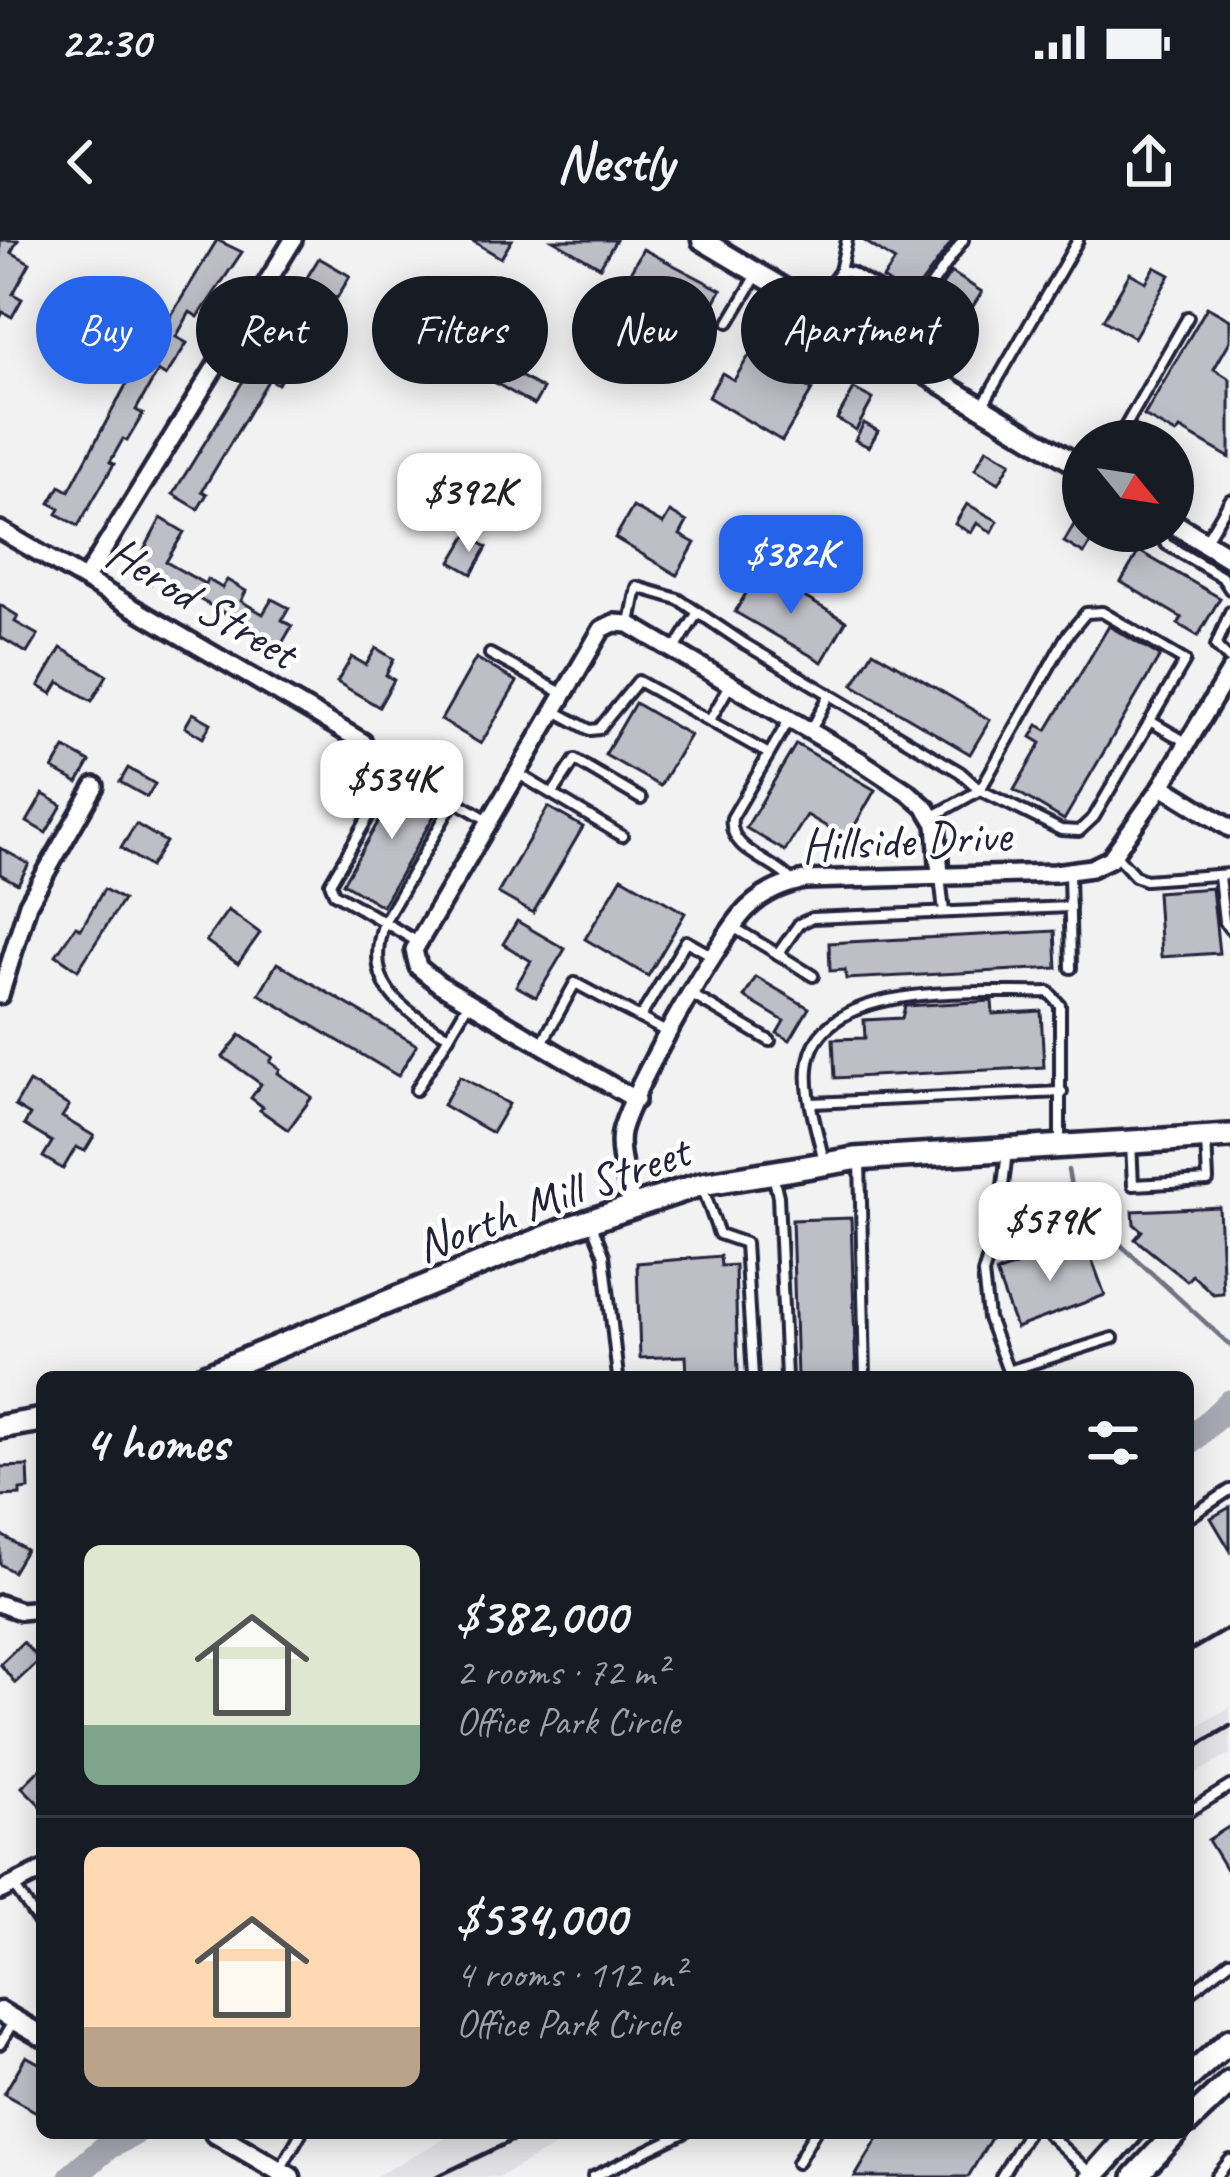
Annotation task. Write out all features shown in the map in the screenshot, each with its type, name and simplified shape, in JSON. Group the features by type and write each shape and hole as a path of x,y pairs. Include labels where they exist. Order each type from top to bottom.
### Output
{"main road":[{"name":"North Mill Street","path":"238,1371 590,1220 702,1184 860,1159 1230,1136"},
{"path":"0,1426 36,1421"},
{"path":"1194,2073 1230,2040"},
{"path":"1194,2116 1230,2082"},
{"path":"1093,2177 1126,2139"},
{"path":"1135,2177 1170,2139"}],"street":[{"path":"86,578 293,240"},
{"path":"702,240 763,276"},
{"path":"944,384 1062,455"},
{"name":"Herod Street","path":"0,530 363,742"},
{"path":"1194,536 1230,558"},
{"path":"636,1100 469,1002 418,967 414,950 602,629 614,623 630,625 909,794 936,824 940,874"},
{"path":"1115,854 1162,786 1230,671"},
{"path":"0,995 28,904 95,785"},
{"path":"1162,786 1230,828"},
{"name":"Hillside Drive","path":"632,1204 621,1130 668,1033 746,909 781,884 793,882 1070,871 1090,868 1115,854"},
{"path":"0,1604 20,1611 36,1610"},
{"path":"7,1888 36,1874"},
{"path":"7,2016 36,2033"},
{"path":"225,2139 285,2174"}],"lane":[{"path":"837,276 847,240"},
{"path":"841,271 853,273 911,308 963,240"},
{"path":"982,406 1078,240"},
{"path":"729,322 758,273"},
{"path":"1129,420 1188,317"},
{"path":"1205,543 1230,500"},
{"path":"1180,552 1222,577 1230,589"},
{"path":"630,625 638,587 678,598 960,772 980,790 1061,830 1079,831 1094,817 1185,661 1102,612 1086,613 1066,638 980,790 932,817"},
{"path":"674,651 698,612"},
{"path":"1230,612 1216,646 1230,660"},
{"path":"490,654 563,694"},
{"path":"554,710 590,730 599,729 638,681 769,754"},
{"path":"710,720 730,684"},
{"path":"810,731 830,694"},
{"path":"790,719 732,818 730,831 736,841 781,868 793,882"},
{"path":"1150,721 1187,743"},
{"path":"553,793 574,760 641,799"},
{"path":"416,941 334,893 330,883 383,791 394,773 403,770 488,820"},
{"path":"515,772 622,836"},
{"path":"449,1036 395,1001 379,975 376,947 383,922 454,801"},
{"path":"1115,854 1145,880 1230,874"},
{"path":"1070,871 1071,968"},
{"path":"940,874 944,912"},
{"path":"1219,876 1230,929"},
{"path":"778,954 799,924 812,918 1070,907"},
{"path":"734,927 813,976"},
{"path":"640,1018 686,941 714,958"},
{"path":"541,1045 575,983 668,1033"},
{"path":"824,1163 809,1058 825,1029 850,1009 884,998 1049,992 1060,1005 1060,1147"},
{"path":"692,995 770,1041"},
{"path":"416,1090 469,1002"},
{"path":"812,1103 1062,1092"},
{"path":"1131,1142 1132,1185 1208,1181 1206,1138"},
{"path":"1007,1150 999,1221 983,1274 988,1318 1008,1371 1113,1337"},
{"path":"860,1159 866,1371"},
{"path":"772,1170 778,1196 786,1371"},
{"path":"702,1184 719,1234 745,1243 753,1371"},
{"path":"590,1220 604,1255 617,1371"},
{"path":"1194,1514 1230,1490"},
{"path":"1194,1808 1230,1786"},
{"path":"7,1888 36,1921"},
{"path":"1194,1989 1230,1961"},
{"path":"0,2044 7,2016"},
{"path":"285,2174 299,2139"},
{"path":"593,2177 672,2139"},
{"path":"797,2163 811,2139"},
{"path":"1001,2177 1023,2139"},
{"path":"1053,2139 1093,2177"},
{"path":"1216,2177 1230,2160"}],"shaded area":[{"path":"1230,1707 1230,1754 1194,1775 1194,1728"},
{"path":"444,2139 568,2139 499,2177 374,2177"}],"building":[{"path":"0,240 18,240 11,252 30,263 13,294 22,299 12,317 3,312 0,318"},
{"path":"217,240 242,252 226,276 196,276 196,316 190,312 176,337 187,343 172,367 172,314"},
{"path":"471,240 512,240 501,258"},
{"path":"553,240 616,240 600,267"},
{"path":"863,240 953,240 927,276 885,276 895,261"},
{"path":"643,249 694,276 628,276"},
{"path":"319,258 350,276 348,279 308,276"},
{"path":"1155,267 1170,275 1134,338 1103,320 1130,273 1146,282"},
{"path":"1207,307 1230,320 1230,341 1214,369 1230,379 1230,458 1194,437 1194,420 1144,416"},
{"path":"741,369 741,384 802,384 812,390 782,441 708,397 722,373 734,380"},
{"path":"126,384 151,384 136,410 143,414 127,441 123,439 78,526 57,514 60,509 50,503 60,486 69,491"},
{"path":"241,384 266,384 202,491 207,494 198,509 173,494"},
{"path":"497,384 534,384 543,389 534,405"},
{"path":"854,389 873,399 856,430 837,419"},
{"path":"864,423 878,431 869,447 855,440"},
{"path":"987,448 1011,462 999,483 975,469"},
{"path":"967,504 998,521 992,532 977,523 971,533 955,524"},
{"path":"633,507 663,524 670,512 687,522 680,535 695,543 677,575 615,538"},
{"path":"161,518 184,532 166,562 205,584 207,579 222,588 227,580 246,591 241,601 263,614 272,599 289,608 282,620 292,626 281,645 188,593 154,578 151,584 132,573"},
{"path":"467,535 487,547 472,574 451,562"},
{"path":"1141,552 1220,598 1198,636 1178,624 1182,618 1121,582"},
{"path":"759,571 846,621 822,662 735,612"},
{"path":"0,605 18,616 15,622 38,635 27,653 0,637"},
{"path":"1109,626 1160,656 1064,820 1014,790 1041,743 1031,737 1038,725 1047,730"},
{"path":"61,648 107,675 92,701 59,682 52,694 39,686"},
{"path":"376,648 394,659 386,675 394,680 379,707 337,682 352,657 366,665"},
{"path":"873,651 990,720 970,754 853,685"},
{"path":"476,658 517,682 481,744 441,720"},
{"path":"635,703 690,735 660,786 605,755"},
{"path":"193,713 211,723 203,738 185,727"},
{"path":"796,744 875,790 847,839 807,815 785,851 746,828"},
{"path":"65,748 90,762 78,783 53,769"},
{"path":"128,768 155,784 147,797 120,782"},
{"path":"403,779 442,802 382,906 343,883"},
{"path":"43,794 62,805 46,833 27,822"},
{"path":"548,807 583,827 533,913 498,893"},
{"path":"136,824 166,842 150,867 121,848"},
{"path":"0,848 29,864 18,884 0,874"},
{"path":"622,877 685,913 648,976 585,939"},
{"path":"1212,888 1219,953 1161,957 1157,892"},
{"path":"104,889 123,900 78,970 56,955 76,926 81,929"},
{"path":"228,910 260,933 238,964 206,941"},
{"path":"517,921 565,949 536,997 516,986 531,961 503,944"},
{"path":"1055,931 1057,968 846,979 845,970 830,971 829,943"},
{"path":"277,963 417,1045 398,1076 259,994"},
{"path":"756,977 809,1008 790,1040 777,1033 784,1021 744,997"},
{"path":"992,1001 993,1014 1041,1011 1044,1067 835,1078 833,1039 865,1038 864,1020 902,1018 905,1006"},
{"path":"240,1035 273,1057 270,1062 280,1069 278,1073 312,1097 288,1130 251,1098 261,1084 223,1057"},
{"path":"460,1076 509,1104 492,1133 443,1105"},
{"path":"29,1082 69,1106 62,1117 94,1136 85,1151 76,1147 63,1169 43,1157 52,1142 24,1125 30,1115 15,1106"},
{"path":"1219,1207 1223,1293 1213,1294 1192,1275 1187,1281 1135,1239 1142,1231 1134,1224 1133,1211"},
{"path":"851,1218 856,1371 797,1371 792,1220"},
{"path":"1085,1241 1105,1295 1016,1328 996,1273"},
{"path":"720,1256 721,1266 735,1265 738,1371 687,1371 686,1356 640,1358 637,1263"},
{"path":"28,1466 29,1489 20,1490 20,1495 0,1496 0,1467"},
{"path":"1230,1507 1230,1550 1211,1518"},
{"path":"0,1534 26,1550 13,1572 0,1564"},
{"path":"23,1642 36,1656 36,1664 15,1683 0,1664"},
{"path":"36,1773 36,1801 22,1787"},
{"path":"1230,1826 1230,1876 1208,1840"},
{"path":"26,2056 36,2062 36,2112 4,2094"},
{"path":"877,2139 990,2139 968,2177 855,2177"}],"waterway":[{"path":"1068,1170 1072,1192 1086,1213 1230,1345"},
{"path":"1194,1437 1230,1403"},
{"path":"72,2177 121,2139"}],"railway":[{"path":"1194,1648 1230,1627"},
{"path":"1194,1747 1230,1726"},
{"path":"436,2177 515,2139"}]}
